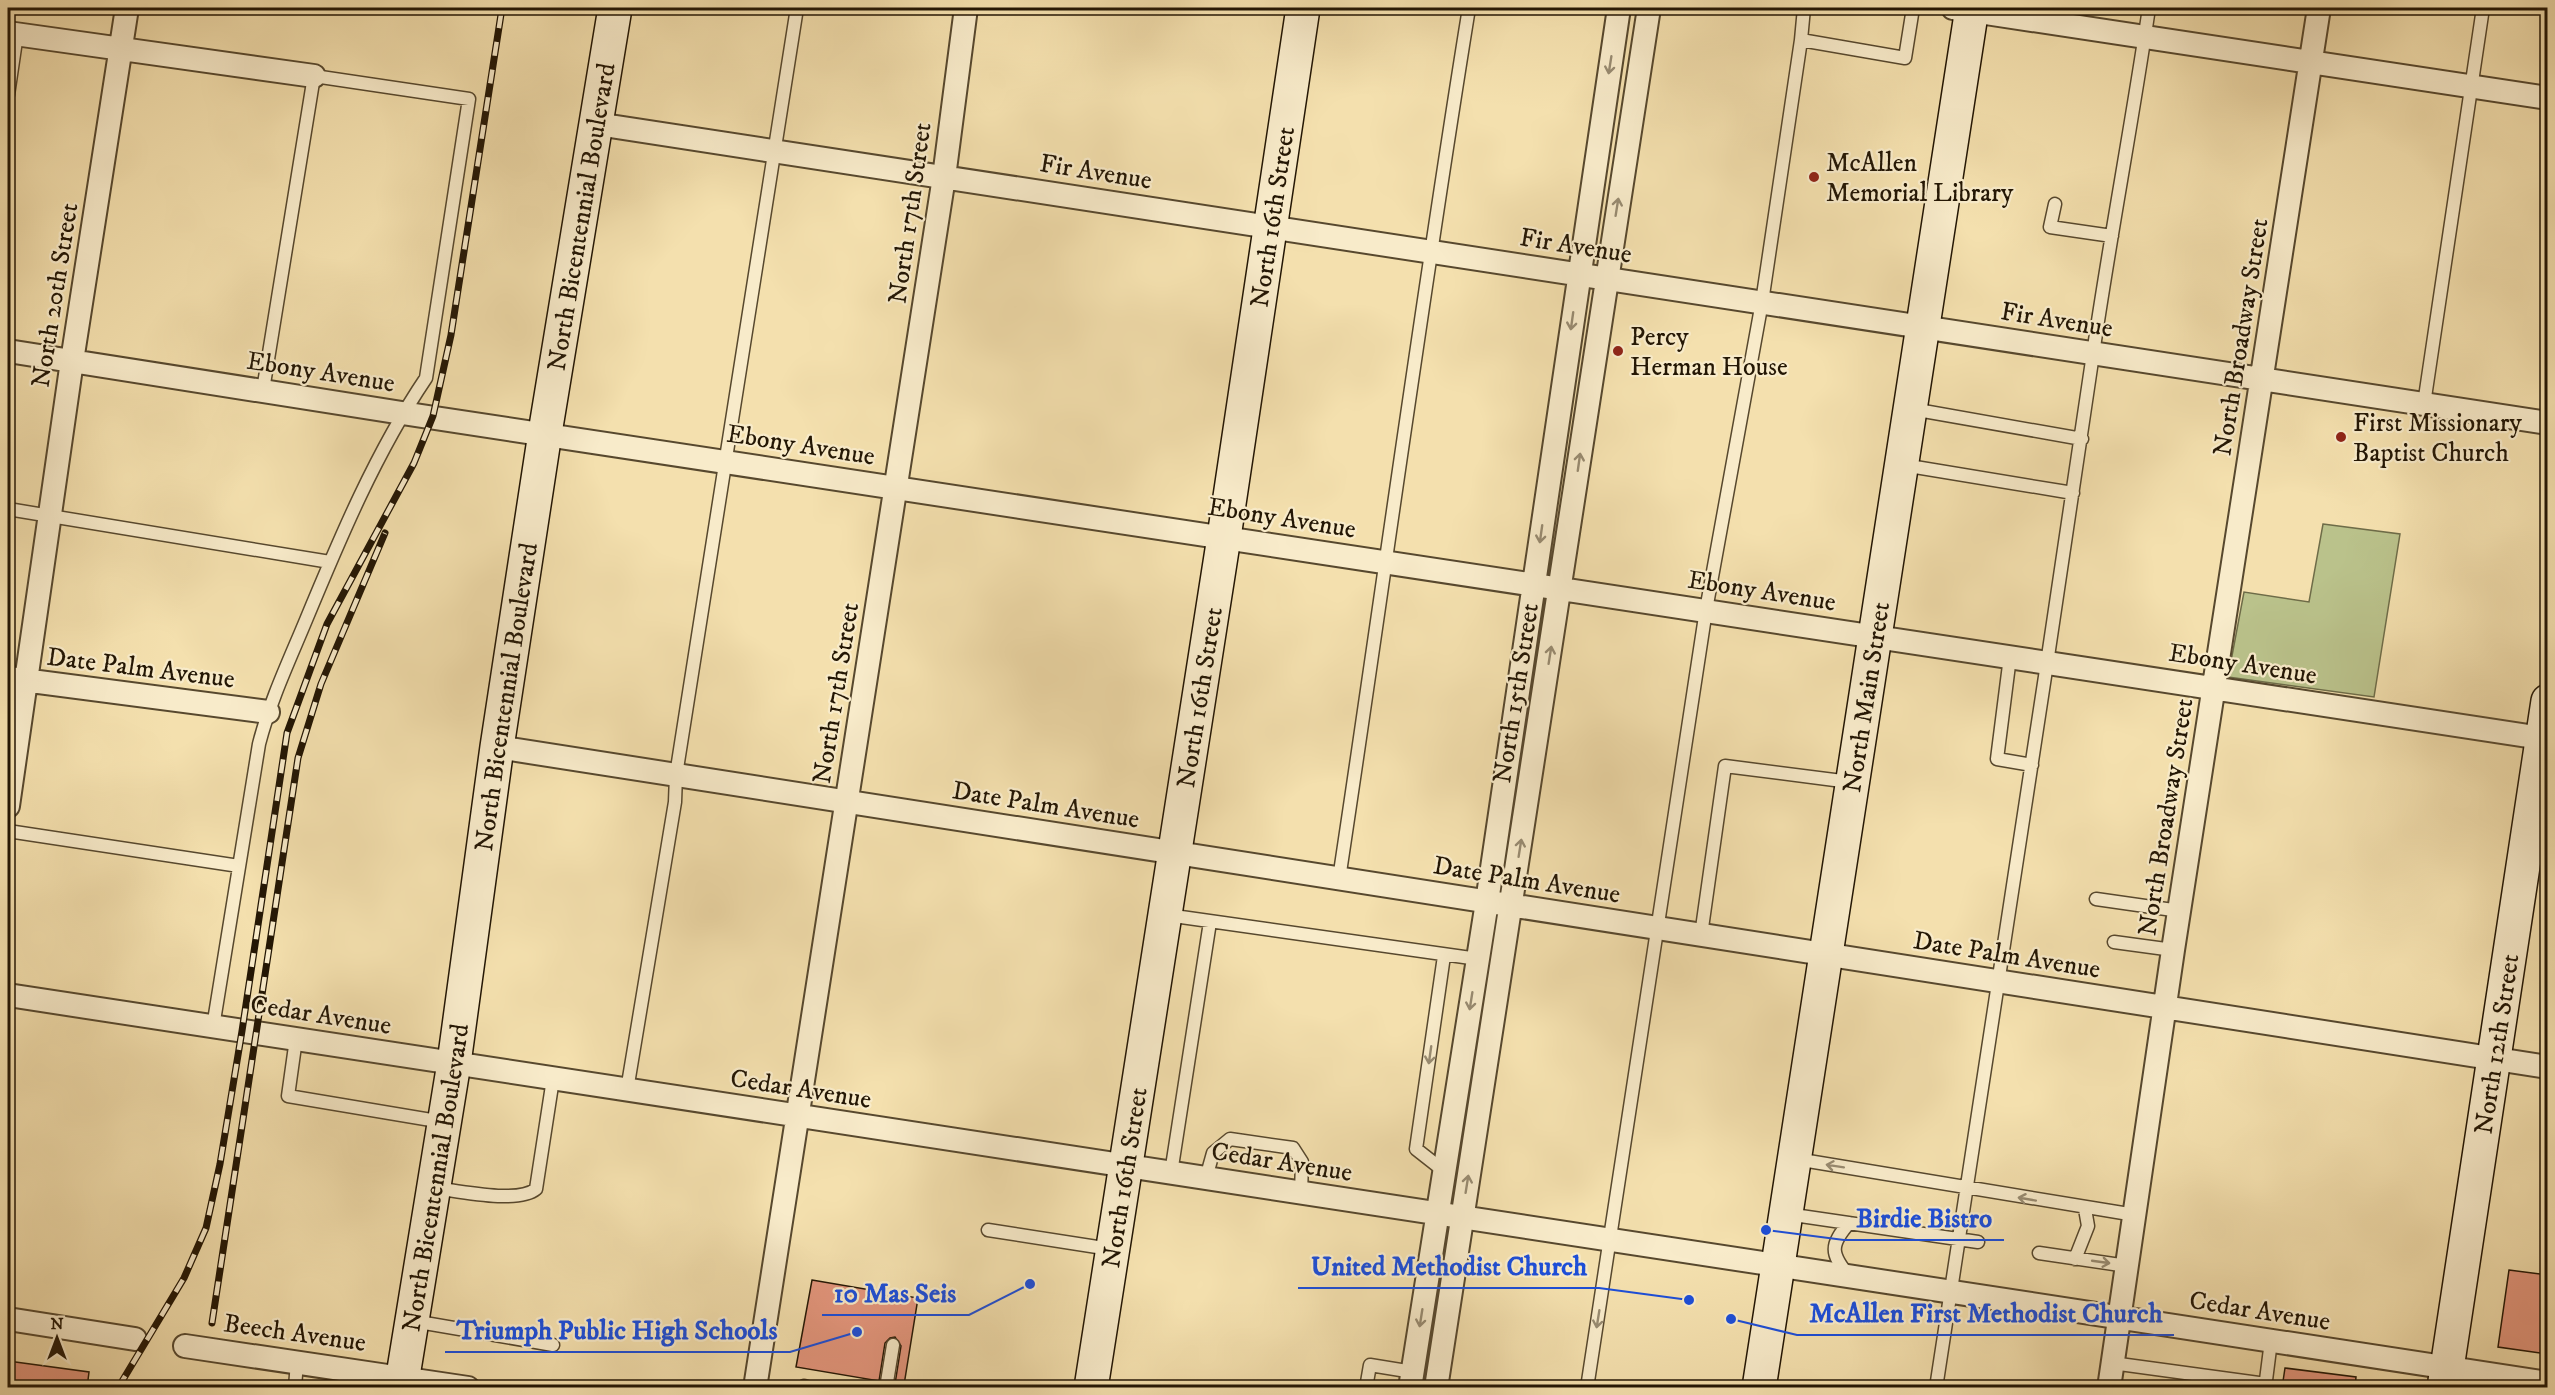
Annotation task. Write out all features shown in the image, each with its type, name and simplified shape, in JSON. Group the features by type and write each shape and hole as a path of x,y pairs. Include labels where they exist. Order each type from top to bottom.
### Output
{"street":[{"name":"North 20th Street","path":"8,806 17,680 50,516 127,8"},
{"name":"North Bicentennial Boulevard","path":"402,1382 454,1063 497,747 545,433 615,8"},
{"name":"North 17th Street","path":"755,1388 944,177 966,8"},
{"name":"North 16th Street","path":"1091,1388 1224,537 1303,8"},
{"name":"North 15th Street","path":"1412,1380 1487,902 1619,8"},
{"name":"North 15th Street","path":"1436,1388 1649,8"},
{"path":"1965,8 2547,98"},
{"name":"North Main Street","path":"1759,1388 1923,327 1965,8"},
{"name":"North Broadway Street","path":"2109,1388 2173,950 2319,8"},
{"path":"12,33 314,76"},
{"name":"Fir Avenue","path":"597,124 2547,423"},
{"name":"Ebony Avenue","path":"8,351 402,413 2545,738"},
{"name":"Date Palm Avenue","path":"17,680 268,712"},
{"name":"North 12th Street","path":"2445,1378 2493,1059 2545,738 2547,701"},
{"name":"Date Palm Avenue","path":"497,747 2547,1067"},
{"name":"Cedar Avenue","path":"8,995 2271,1341 2445,1378 2547,1383"},
{"path":"8,1319 135,1339"},
{"name":"Beech Avenue","path":"185,1346 297,1361 402,1382 468,1388"}],"lane":[{"path":"627,1090 675,802 676,775 797,8"},
{"path":"1339,879 1387,562 1429,252 1469,8"},
{"path":"1587,1388 1706,610 1762,302 1804,8"},
{"path":"1801,40 1905,58 1913,8"},
{"path":"1936,1388 1996,981 2049,662 2093,354 2149,8"},
{"path":"2424,404 2483,8"},
{"path":"8,95 12,33"},
{"path":"213,1027 259,744 268,712 330,562 402,413 426,378 469,99 314,76 263,390"},
{"path":"2055,204 2050,227 2112,236"},
{"path":"1910,409 2082,438"},
{"path":"1901,465 2073,493"},
{"path":"8,509 330,562"},
{"path":"2010,657 1996,759 2032,765"},
{"path":"1701,935 1725,766 1852,783"},
{"path":"8,831 239,866"},
{"path":"2096,899 2180,911"},
{"path":"1164,915 1478,959"},
{"path":"1171,1173 1210,922"},
{"path":"2114,942 2173,950"},
{"path":"1444,956 1416,1149 1444,1171"},
{"path":"296,1039 288,1096 445,1122"},
{"path":"433,1188 505,1196 530,1194 536,1189 553,1078"},
{"path":"1206,1178 1213,1153 1230,1139 1293,1148 1302,1162 1301,1192"},
{"path":"1796,1160 2085,1209 2134,1215"},
{"path":"2075,1259 2088,1226 2085,1209"},
{"path":"1786,1213 1978,1242"},
{"path":"1849,1223 1836,1238 1834,1253 1837,1262 1850,1276"},
{"path":"988,1230 1111,1250"},
{"path":"2039,1253 2127,1266"},
{"path":"411,1321 553,1345"},
{"path":"2112,1363 2265,1386 2271,1341"},
{"path":"885,1388 893,1345"},
{"path":"295,1388 297,1361"},
{"path":"1366,1388 1370,1365 1412,1380"}],"green space":[{"path":"2323,524 2400,534 2374,697 2228,677 2244,592 2309,602"}],"building":[{"path":"2509,1270 2547,1275 2547,1354 2498,1347"},
{"path":"812,1280 918,1298 904,1385 895,1384 901,1346 895,1337 885,1343 879,1381 796,1367"},
{"path":"8,1361 89,1372 87,1388 8,1388"},
{"path":"2285,1368 2356,1377 2355,1388 2282,1388"}],"railway":[{"path":"118,1388 184,1278 206,1228 220,1164 242,1031 287,733 327,624 414,463 433,416 451,335 502,8"},
{"path":"212,1323 298,758 321,684 385,533"}],"place":[{"name":"McAllen Memorial Library","path":"1814,177"},
{"name":"Percy Herman House","path":"1618,351"},
{"name":"First Missionary Baptist Church","path":"2341,437"},
{"name":"Birdie Bistro","path":"1766,1230"},
{"name":"10 Mas Seis","path":"1030,1284"},
{"name":"United Methodist Church","path":"1689,1300"},
{"name":"McAllen First Methodist Church","path":"1731,1319"},
{"name":"Triumph Public High Schools","path":"857,1332"}]}
